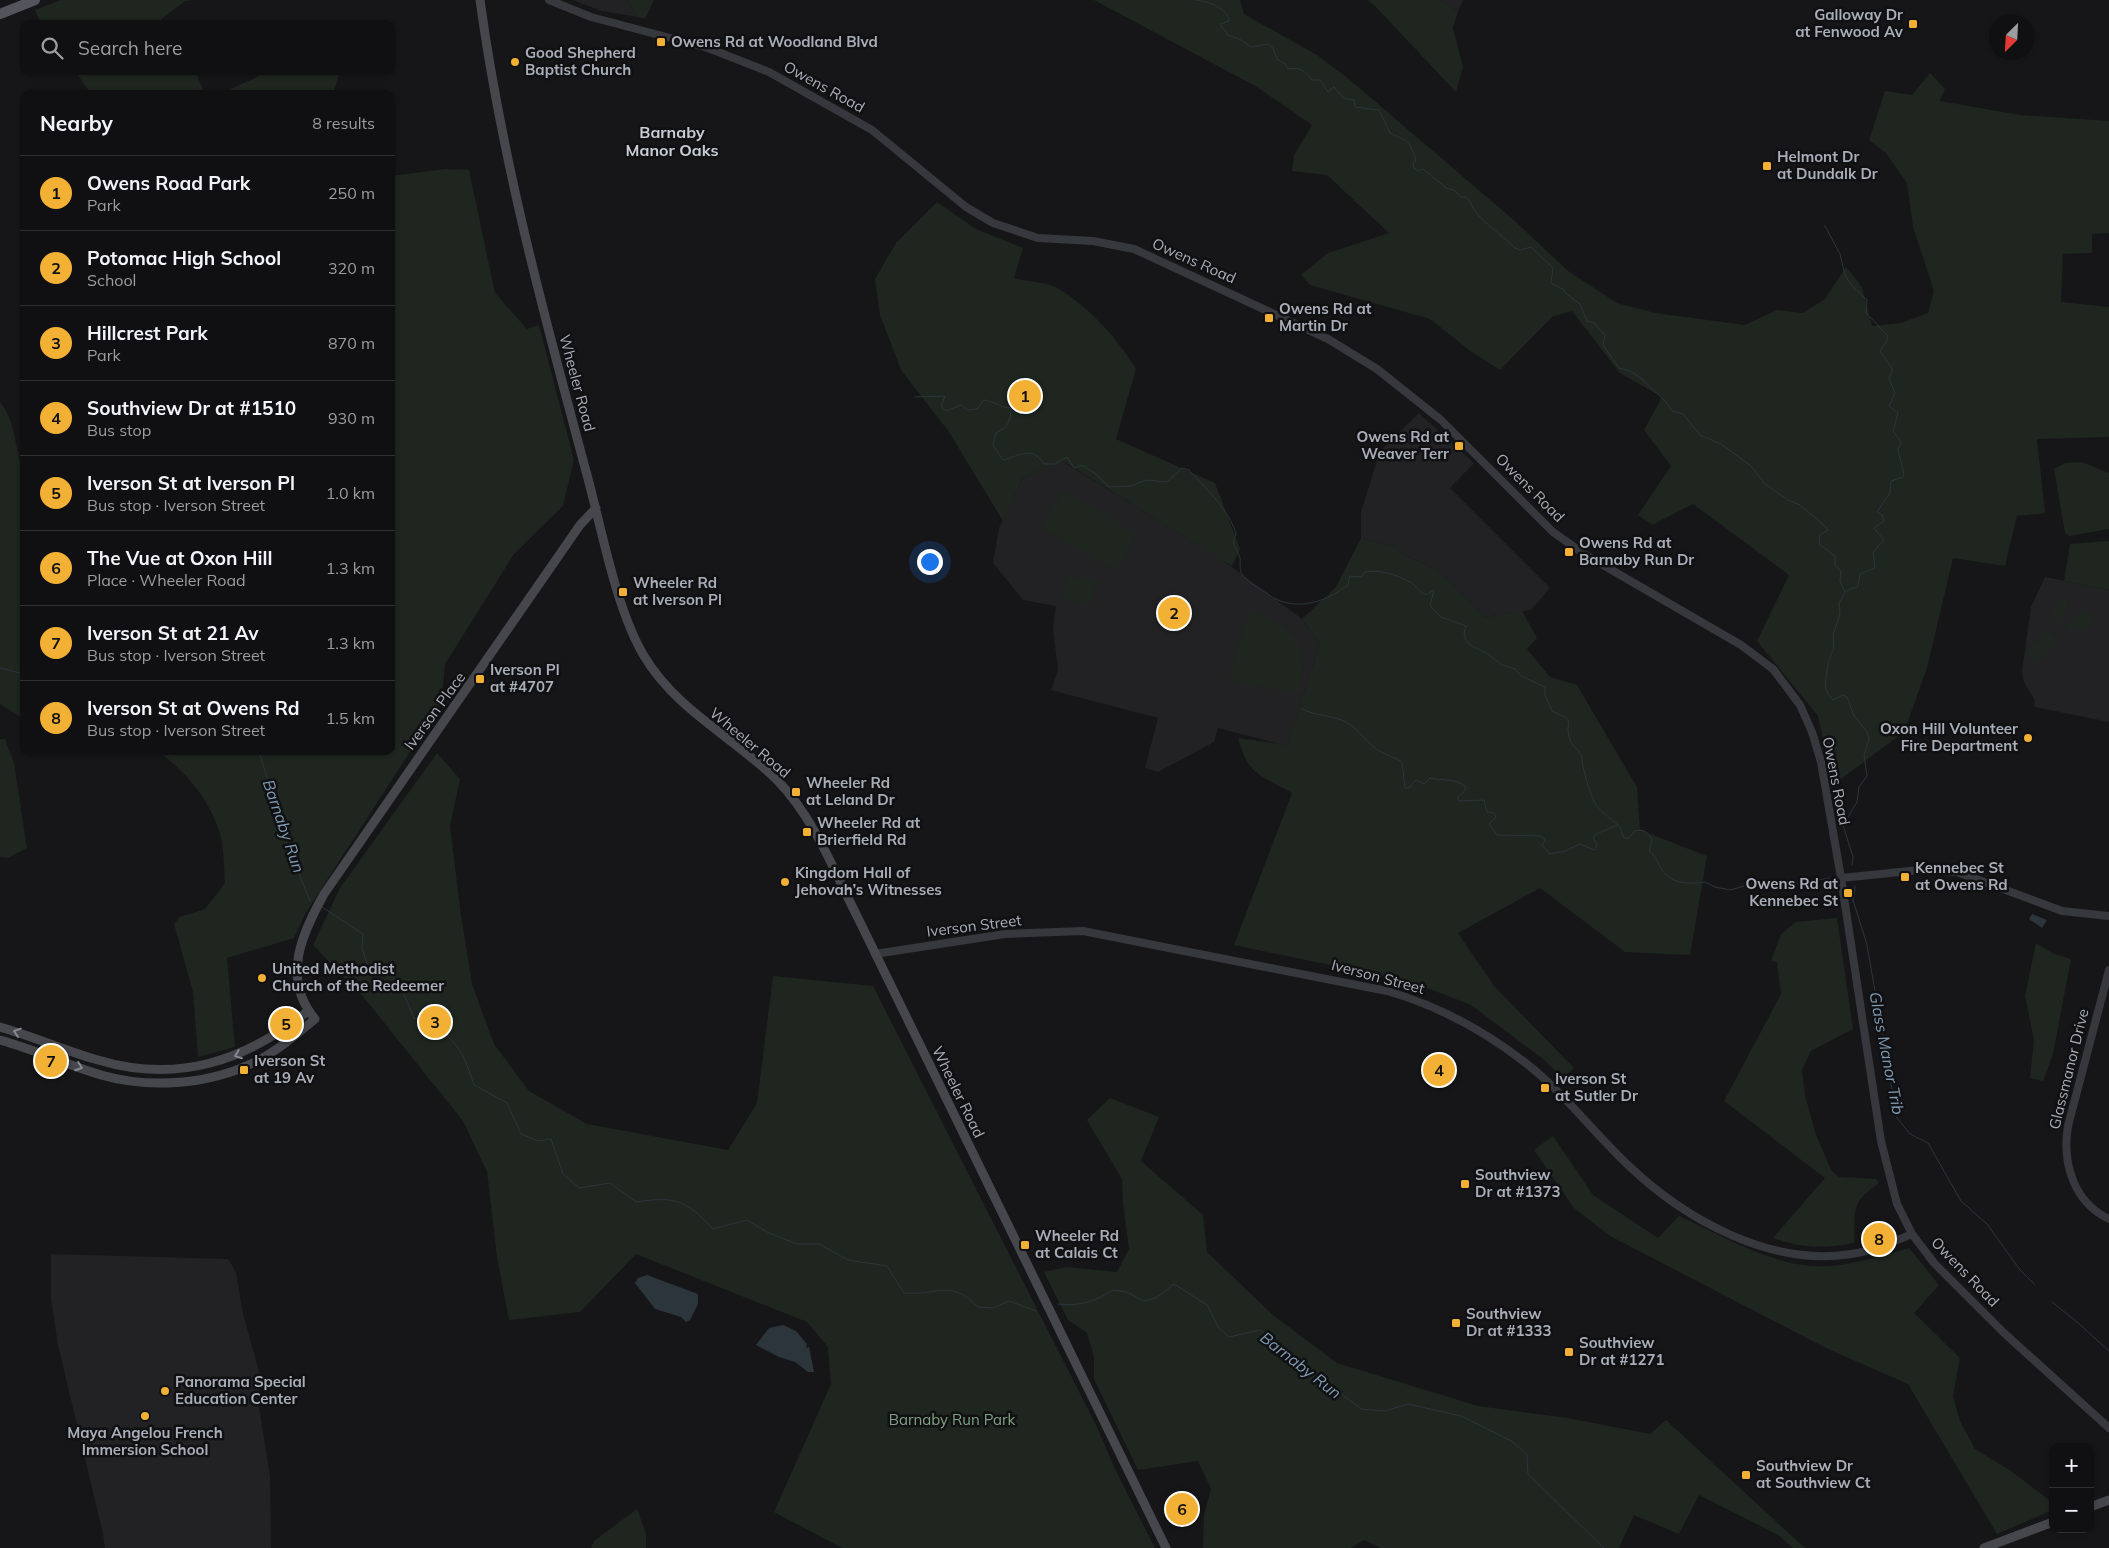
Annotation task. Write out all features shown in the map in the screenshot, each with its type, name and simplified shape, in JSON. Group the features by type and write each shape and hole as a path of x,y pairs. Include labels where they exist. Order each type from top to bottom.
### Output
{"main road":[{"path":"0,14 35,0"},
{"name":"Wheeler Road","path":"480,0 493,78 526,234 596,508 626,616 643,654 662,682 678,700 764,768 786,790 819,842 1166,1548"},
{"name":"Iverson Place","path":"0,1040 113,1078 139,1082 169,1082 202,1079 244,1067 282,1046 315,1019 308,1011 299,988 298,954 307,926 324,894 580,526 596,508"},
{"path":"0,1028 117,1065 144,1069 177,1068 202,1065 235,1056 272,1038 308,1011"},
{"path":"2094,1506 2109,1500"},
{"path":"1984,1548 2049,1524"}],"street":[{"name":"Owens Road","path":"549,0 591,17 708,48 769,72 872,130 905,154 966,207 993,223 1038,238 1093,241 1134,249 1310,329 1377,369 1441,420 1552,532 1584,554 1741,646 1773,669 1794,694 1812,732 1821,762 1841,878 1883,1156 1897,1204 1912,1234 1952,1281 2072,1396 2109,1428"},
{"path":"1841,878 1920,870 1957,872 2062,911 2109,916"},
{"name":"Iverson Street","path":"875,954 1005,934 1083,931 1387,991 1424,1003 1459,1019 1499,1043 1556,1090 1646,1181 1669,1199 1708,1223 1742,1239 1781,1252 1822,1257 1874,1249 1912,1234"},
{"name":"Glassmanor Drive","path":"2109,970 2068,1126 2066,1150 2068,1164 2078,1191 2095,1210 2109,1220"}],"shaded area":[{"path":"572,0 628,0 637,17 602,11"},
{"path":"1439,0 1463,0 1458,11"},
{"path":"1419,413 1474,463 1450,488 1550,588 1531,610 1485,617 1438,570 1402,554 1395,547 1361,538 1361,512 1380,451"},
{"path":"1062,461 1217,556 1302,619 1320,644 1287,746 1218,728 1214,742 1158,772 1145,768 1158,718 1051,690 1058,670 1053,629 1056,606 1023,600 993,563 999,528 1023,477"},
{"path":"2045,577 2109,590 2109,722 2035,707 2034,699 2023,680 2022,671 2031,607"},
{"path":"2032,914 2047,920 2042,928 2029,919"},
{"name":"Panorama Special Education Center","path":"51,1254 228,1259 236,1272 243,1314 260,1375 259,1407 270,1476 271,1548 105,1548 58,1345 51,1299"},
{"path":"647,1275 698,1294 698,1304 690,1320 686,1322 681,1317 655,1309 635,1283 638,1278"},
{"path":"783,1325 796,1331 807,1344 806,1348 809,1347 814,1372 808,1372 795,1362 779,1357 756,1345 769,1328"}],"green space":[{"path":"61,0 196,0 185,1 160,20 39,20 35,10"},
{"path":"628,0 654,0 645,19 637,17"},
{"path":"1094,0 1240,0 1244,14 1317,55 1349,79 1516,222 1568,271 1617,303 1655,313 1745,325 1777,310 1803,313 1825,299 1846,267 1862,287 1872,326 1901,323 1928,313 1934,291 1913,227 1907,183 1886,153 1869,140 1885,91 1912,95 1930,73 1945,89 1940,101 2020,115 2109,121 2109,233 2092,234 2092,253 2063,254 2061,302 2109,307 2109,437 2037,439 2045,513 2017,516 2005,566 1953,558 1927,668 1904,732 1833,785 1818,716 1757,641 1789,575 1693,504 1652,525 1638,515 1671,466 1644,430 1662,397 1620,373 1572,311 1552,317 1500,370 1469,350 1430,319 1310,285 1301,275 1328,253 1389,233 1327,175 1292,171 1294,155 1312,125 1257,87"},
{"path":"1367,0 1439,0 1458,11 1453,28 1463,67 1456,92 1375,6"},
{"path":"78,75 197,75 203,90 88,90"},
{"path":"339,75 334,90 229,90 259,76"},
{"path":"445,169 469,170 495,293 527,329 539,325 574,460 563,506 514,554 445,664 441,704 305,914 294,938 227,958 235,1047 198,1057 193,992 174,924 180,917 205,909 225,883 223,848 217,824 197,789 163,755 395,755 395,175"},
{"path":"937,202 976,229 1023,248 1014,278 1044,283 1059,289 1092,314 1120,346 1136,369 1116,439 1215,483 1240,549 1232,566 1063,461 1023,477 1003,521 949,432 901,370 880,315 875,279 896,243"},
{"path":"0,402 10,418 20,459 20,716 0,704"},
{"path":"2082,462 2109,473 2109,529 2069,536 2065,533 2054,469 2065,463"},
{"path":"1063,491 1137,534 1116,571 1041,528"},
{"path":"1361,538 1395,547 1402,554 1438,570 1485,617 1522,611 1537,638 1527,649 1550,677 1577,685 1637,787 1640,830 1707,856 1690,955 1625,952 1540,888 1458,933 1494,986 1574,1068 1563,1078 1543,1059 1471,1005 1412,982 1234,945 1292,793 1264,778 1251,767 1246,760 1238,738 1287,745 1320,644 1302,619 1336,587"},
{"path":"2109,541 2109,590 2064,581 2070,544"},
{"path":"1068,575 1096,582 1090,606 1062,598"},
{"path":"2064,596 2068,599 2064,617 2054,621 2054,606"},
{"path":"1251,611 1279,625 1297,641 1303,663 1298,694 1234,682 1228,675"},
{"path":"2082,612 2089,615 2092,624 2089,629 2069,630 2066,623"},
{"path":"2049,632 2058,645 2034,661 2026,648"},
{"path":"0,739 5,739 14,763 27,848 8,858 0,857"},
{"name":"Barnaby Run Park","path":"437,753 460,779 450,826 461,915 472,984 494,1044 529,1091 587,1124 728,1150 757,1103 773,976 873,986 1096,1425 1117,1473 1155,1548 842,1548 774,1512 831,1384 828,1347 807,1322 636,1254 580,1312 509,1320 497,1257 487,1172 463,1121 366,1000 313,945 340,888"},
{"path":"1837,918 1853,1029 1811,1051 1802,1070 1805,1095 1815,1132 1831,1170 1839,1177 1876,1179 1879,1183 1869,1190 1858,1203 1855,1215 1854,1243 1833,1246 1803,1246 1773,1238 1825,1178 1724,1101 1781,994 1777,962 1771,961 1781,934 1796,922"},
{"path":"2036,943 2054,954 2071,959 2053,1054 2043,1081 2030,1078 2034,1040 2025,996"},
{"path":"1110,1098 1159,1117 1141,1161 1203,1215 1207,1252 1274,1316 1337,1363 1478,1406 1568,1418 1650,1434 1666,1420 1805,1548 1793,1548 1778,1535 1699,1495 1679,1534 1634,1515 1619,1548 1381,1548 1364,1540 1351,1548 1203,1548 1204,1515 1211,1489 1198,1461 1138,1470 1094,1379 1094,1357 1087,1333 1068,1320 1044,1272 1066,1267 1117,1272 1129,1249 1122,1179 1087,1120"},
{"path":"1553,1136 1593,1195 1658,1238 1679,1216 1752,1250 1791,1263 1811,1266 1851,1263 1909,1248 1939,1285 1914,1313 1960,1358 1953,1396 1960,1421 1975,1449 2011,1471 2049,1500 2049,1512 1997,1534 1908,1384 1826,1348 1610,1236 1574,1208 1534,1150"},
{"path":"637,1509 646,1533 646,1548 591,1548 594,1541"}],"waterway":[{"path":"1196,0 1211,4 1225,12 1229,21 1220,24 1228,35 1241,40 1251,47 1268,44 1273,48 1277,59 1285,64 1288,69 1300,69 1312,80 1320,80 1328,92 1334,87 1343,98 1354,100 1355,107 1379,110 1390,133 1404,140 1411,147 1416,160 1413,163 1414,168 1418,171 1423,169 1446,188 1454,190 1461,197 1466,197 1477,214 1515,248 1520,250 1531,247 1553,268 1551,283 1564,290 1565,293 1580,304 1587,321 1594,323 1605,335 1603,345 1619,368 1630,371 1641,378 1666,402 1672,411 1683,414 1700,435 1721,444 1751,466 1764,483 1788,500 1800,505 1826,527 1828,530 1820,535 1819,544 1835,556 1835,566 1841,571 1840,581 1845,592"},
{"path":"1825,226 1840,254 1845,275 1851,285 1867,300 1866,313 1888,336 1886,343 1880,351 1893,370 1889,378 1895,393 1889,406 1898,413 1893,431 1901,442 1898,450 1904,474 1903,477 1891,481 1890,493 1877,512 1882,515 1884,521 1874,528 1884,540 1873,552 1875,568 1860,574 1857,588 1845,592 1839,603 1840,614 1833,635 1834,649 1826,675 1826,689 1828,693 1833,700 1843,695 1847,697 1854,716 1867,732 1869,739 1864,755 1867,776 1859,787 1857,802 1843,825 1853,857 1852,865"},
{"path":"915,397 945,396 941,406 946,411 961,405 967,410 977,409 984,400 1011,408 1008,424 996,433 993,445 1003,460 1020,454 1030,453 1039,458 1044,464 1055,464 1067,457 1074,468 1082,465 1097,475 1109,487 1131,486 1146,480 1167,482 1182,468 1189,470 1223,508 1233,525 1236,534 1234,545 1240,557 1240,569 1244,577 1272,597 1285,602 1304,604 1323,599 1348,585 1350,576 1361,577 1365,572 1370,571 1388,573 1400,577 1426,595 1434,590 1430,606 1441,617 1466,626 1464,634 1466,641 1502,665 1515,669 1521,676 1545,687 1545,695 1552,711 1569,722 1568,733 1570,740 1582,756 1587,781 1596,805 1620,827 1624,838 1629,838 1638,830 1645,832 1652,839 1649,851 1666,875 1676,881 1688,883 1705,882 1715,887 1730,890 1762,881 1801,883 1807,877 1812,881 1830,878"},
{"name":"Barnaby Run","path":"0,668 20,673"},
{"path":"1302,709 1346,722 1376,749 1402,762 1405,788 1409,788 1416,780 1424,784 1430,778 1462,784 1466,787 1457,798 1459,801 1484,800 1487,812 1494,813 1496,817 1489,824 1497,835 1542,836 1545,840 1542,845 1550,854 1565,851 1580,844 1594,850 1597,845 1593,837 1618,825"},
{"name":"Barnaby Run","path":"260,755 287,844 310,901"},
{"name":"Glass Manor Trib","path":"1853,902 1855,886"},
{"name":"Glass Manor Trib","path":"1850,890 1867,945 1897,1118 1910,1134 1928,1143 1961,1201 1987,1224 2020,1270 2035,1285"},
{"name":"Barnaby Run","path":"322,907 363,934 362,948 367,964 392,976 414,1018 438,1029 454,1042 465,1060 474,1085 507,1103 521,1134 538,1141 551,1139 563,1174 579,1188 610,1183 636,1202 650,1200 679,1202 704,1219 713,1229 747,1220 767,1232 797,1244 819,1244 848,1260 887,1266 904,1293 951,1291 968,1298 978,1307 993,1308 1009,1301 1036,1311"},
{"name":"Barnaby Run","path":"1058,1304 1073,1305 1087,1302 1113,1290 1127,1292 1144,1301 1156,1298 1174,1284 1207,1305 1218,1327 1229,1337 1260,1330 1278,1343 1291,1361 1361,1409 1385,1411 1408,1404 1461,1416 1513,1442 1527,1455 1528,1474 1604,1548"},
{"name":"Glass Manor Trib","path":"2052,1302 2109,1351"}],"place":[{"name":"Galloway Dr at Fenwood Av","path":"1913,24"},
{"name":"Owens Rd at Woodland Blvd","path":"661,42"},
{"name":"Good Shepherd Baptist Church","path":"515,62"},
{"name":"Helmont Dr at Dundalk Dr","path":"1767,166"},
{"name":"Owens Rd at Martin Dr","path":"1269,318"},
{"name":"Owens Road Park","path":"1025,396"},
{"name":"Owens Rd at Weaver Terr","path":"1459,446"},
{"name":"Owens Rd at Barnaby Run Dr","path":"1569,552"},
{"name":"Wheeler Rd at Iverson Pl","path":"623,592"},
{"name":"Potomac High School","path":"1174,613"},
{"name":"Iverson Pl at #4707","path":"480,679"},
{"name":"Oxon Hill Volunteer Fire Department","path":"2028,738"},
{"name":"Wheeler Rd at Leland Dr","path":"796,792"},
{"name":"Wheeler Rd at Brierfield Rd","path":"807,832"},
{"name":"Kennebec St at Owens Rd","path":"1905,877"},
{"name":"Kingdom Hall of Jehovah’s Witnesses","path":"785,882"},
{"name":"Owens Rd at Kennebec St","path":"1848,893"},
{"name":"United Methodist Church of the Redeemer","path":"262,978"},
{"name":"Hillcrest Park","path":"435,1022"},
{"name":"Iverson St at Iverson Pl","path":"286,1024"},
{"name":"Iverson St at 21 Av","path":"51,1061"},
{"name":"Iverson St at 19 Av","path":"244,1070"},
{"name":"Southview Dr at #1510","path":"1439,1070"},
{"name":"Iverson St at Sutler Dr","path":"1545,1088"},
{"name":"Southview Dr at #1373","path":"1465,1184"},
{"name":"Iverson St at Owens Rd","path":"1879,1239"},
{"name":"Wheeler Rd at Calais Ct","path":"1025,1245"},
{"name":"Southview Dr at #1333","path":"1456,1323"},
{"name":"Southview Dr at #1271","path":"1569,1352"},
{"name":"Panorama Special Education Center","path":"165,1391"},
{"name":"Maya Angelou French Immersion School","path":"145,1416"},
{"name":"Southview Dr at Southview Ct","path":"1746,1475"},
{"name":"The Vue at Oxon Hill","path":"1182,1509"}],"district":[{"name":"Barnaby Manor Oaks","path":"672,141"}]}
